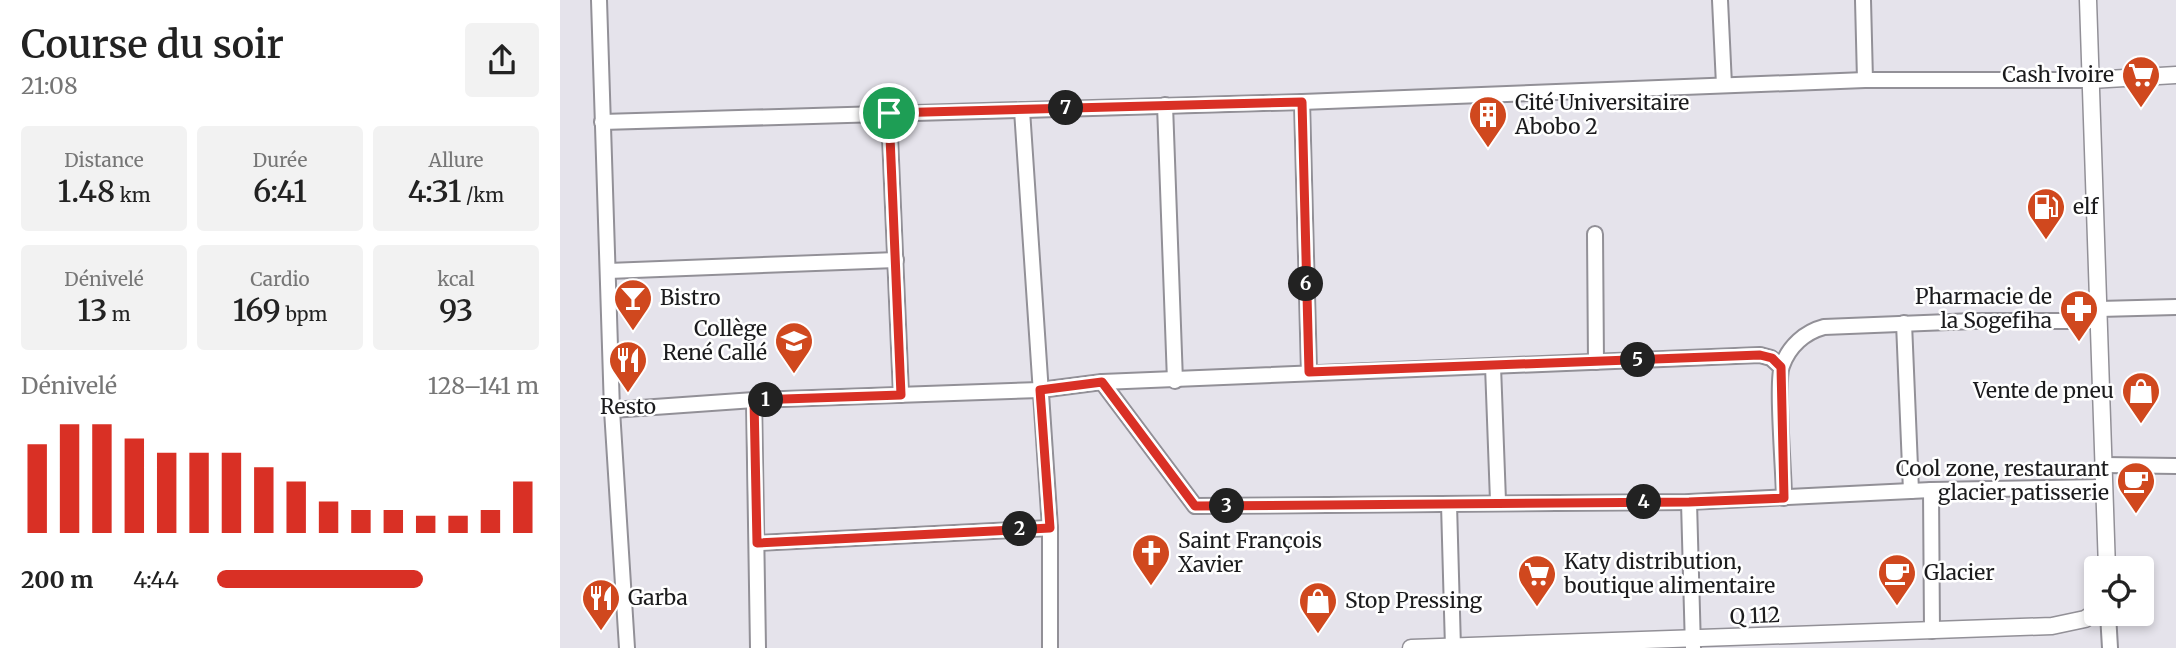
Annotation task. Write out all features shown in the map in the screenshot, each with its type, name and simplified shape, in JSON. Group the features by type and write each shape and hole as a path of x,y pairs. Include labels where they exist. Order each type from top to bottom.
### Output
{"street":[{"path":"599,0 612,410 627,648"},
{"path":"1720,0 1724,85"},
{"path":"1863,0 1865,80"},
{"path":"2088,0 2107,556"},
{"path":"602,122 1302,102 1865,80 2091,80 2176,75"},
{"path":"1302,102 1309,372"},
{"path":"1165,105 1175,381"},
{"path":"1022,110 1050,528 1049,648"},
{"path":"889,113 901,395"},
{"path":"1595,234 1596,362"},
{"path":"608,271 896,260"},
{"path":"1784,498 1781,367 1799,339 1809,331 1824,327 2099,315 2176,307"},
{"path":"1904,323 1911,491"},
{"path":"612,410 754,400 1040,390 1102,382 1175,381 1309,372 1760,355 1772,358 1781,367"},
{"path":"1493,366 1498,501"},
{"path":"1102,382 1195,506 1450,504 1498,501 1689,502 1930,490 2104,486"},
{"path":"754,400 758,648"},
{"path":"2104,465 2176,466"},
{"path":"1930,490 1932,631"},
{"path":"1689,502 1693,644"},
{"path":"1450,504 1453,647"},
{"path":"757,543 1050,528"},
{"name":"Q 112","path":"1412,648 1693,644 2052,626 2084,618"},
{"path":"2109,626 2110,648"}],"place":[{"name":"Cash Ivoire","path":"2141,109"},
{"name":"Cité Universitaire Abobo 2","path":"1488,149"},
{"name":"elf","path":"2046,241"},
{"name":"Bistro","path":"633,332"},
{"name":"Pharmacie de la Sogefiha","path":"2079,343"},
{"name":"Collège René Callé","path":"794,375"},
{"name":"Resto","path":"628,394"},
{"name":"Vente de pneu","path":"2141,425"},
{"name":"Cool zone, restaurant glacier patisserie","path":"2136,515"},
{"name":"Saint François Xavier","path":"1151,587"},
{"name":"Glacier","path":"1897,607"},
{"name":"Katy distribution, boutique alimentaire","path":"1537,608"},
{"name":"Garba","path":"601,632"},
{"name":"Stop Pressing","path":"1318,635"}],"route":[{"path":"1302,102 1309,372 1760,355 1772,358 1781,367 1784,498 1689,502 1498,501 1450,504 1195,506 1102,382 1040,390 1050,528 757,543 754,400 901,395 889,113 1302,102"}]}
